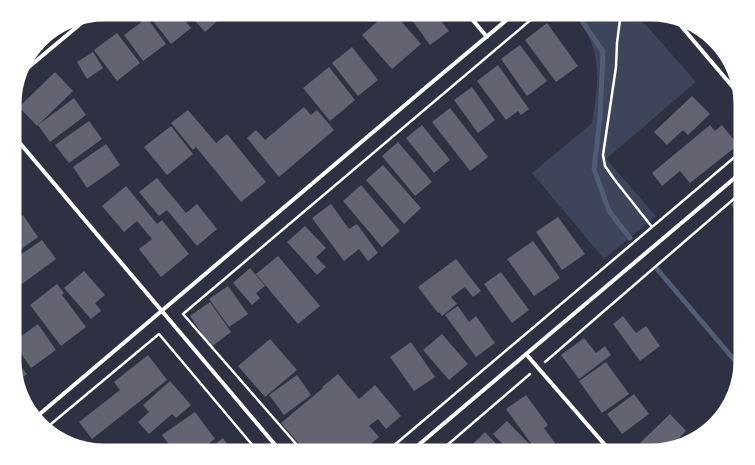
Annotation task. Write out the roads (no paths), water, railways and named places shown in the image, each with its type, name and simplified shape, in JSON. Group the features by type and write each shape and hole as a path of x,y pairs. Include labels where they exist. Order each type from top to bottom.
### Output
{"street":[{"path":"472,19 487,37"},
{"path":"39,415 424,88 508,19"},
{"path":"28,68 83,22"},
{"path":"680,25 734,88"},
{"path":"19,142 276,446"},
{"path":"417,446 736,177"},
{"path":"526,354 606,446"}],"waterway":[{"path":"581,19 603,52 600,118 594,169 609,211 630,238"},
{"path":"657,269 736,362"}]}
